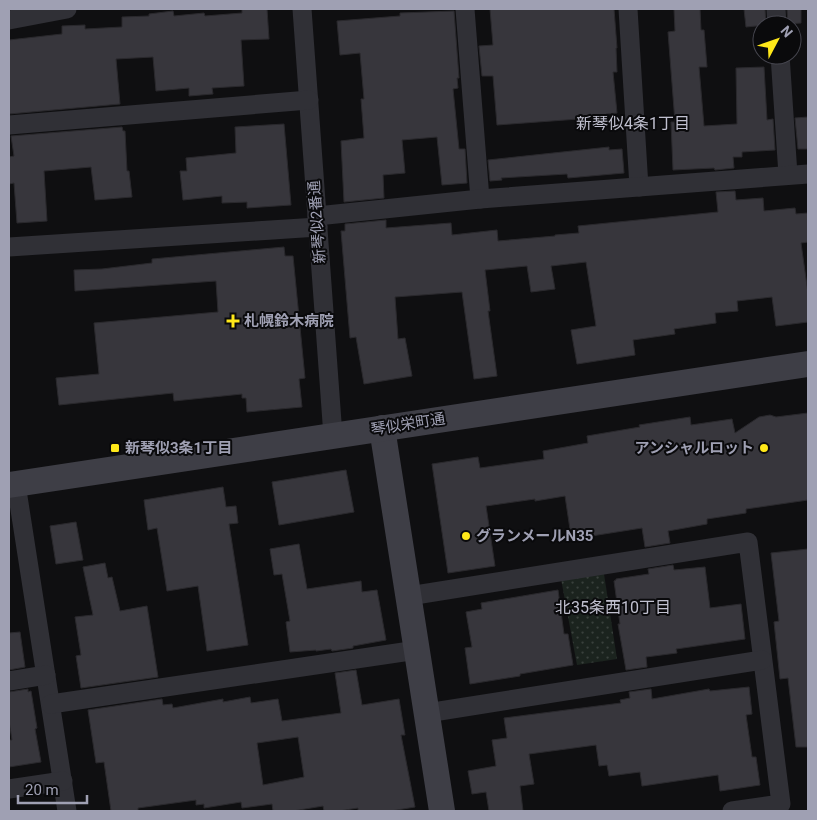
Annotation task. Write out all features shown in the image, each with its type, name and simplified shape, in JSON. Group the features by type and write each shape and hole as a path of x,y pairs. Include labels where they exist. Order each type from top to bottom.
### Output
{"main road":[{"name":"琴似栄町通","path":"12,485 808,364"},
{"path":"382,428 442,811"}],"street":[{"path":"9,20 67,9"},
{"name":"新琴似2番通","path":"302,9 333,436"},
{"path":"465,9 480,200"},
{"path":"628,9 639,187"},
{"path":"781,65 788,175"},
{"path":"9,125 308,100"},
{"path":"9,247 317,221 480,200 808,174"},
{"path":"12,485 51,704 67,811"},
{"path":"409,596 748,542 781,804 744,810"},
{"path":"51,704 417,650"},
{"path":"427,713 762,660"},
{"path":"9,681 46,675"},
{"path":"9,789 63,781"}],"shaded area":[{"path":"604,574 617,659 577,665 561,579"}],"building":[{"path":"242,9 267,9 269,39 241,40 244,86 212,88 213,94 189,96 189,88 156,91 153,57 116,59 120,104 9,114 9,40 62,34 62,26 85,25 85,29 122,27 122,17 149,16 149,14 173,11 174,16 204,13 205,16 242,13"},
{"path":"490,9 614,9 617,72 613,72 617,113 606,114 606,117 497,125 493,76 482,76 479,46 493,45"},
{"path":"674,9 700,9 701,30 704,30 707,67 699,67 704,126 737,124 736,68 764,67 767,120 773,119 775,150 742,152 742,157 733,157 734,168 673,170 671,122 675,122 668,32 675,31"},
{"path":"744,9 765,9 765,15 752,15 752,26 746,27"},
{"path":"787,9 801,9 801,15 787,15"},
{"path":"454,11 459,78 457,78 458,88 453,89 459,149 465,149 467,183 442,185 437,137 402,140 405,173 383,175 384,198 344,202 341,141 364,138 361,99 364,99 360,53 340,55 337,21 400,16 400,13"},
{"path":"808,117 808,149 798,149 795,118"},
{"path":"284,124 291,205 247,208 247,202 222,203 222,196 183,200 180,171 187,171 186,158 236,153 235,127"},
{"path":"122,127 123,131 125,131 127,171 129,171 132,197 95,200 91,167 44,171 47,221 17,223 14,183 9,184 9,157 14,156 11,136"},
{"path":"609,147 609,150 622,149 624,173 568,178 567,174 501,178 502,180 490,181 488,160"},
{"path":"735,191 736,200 763,198 764,211 795,208 796,214 808,213 808,242 801,243 808,293 808,322 776,326 772,297 737,301 738,311 715,313 716,323 674,329 675,334 633,340 635,355 577,364 571,330 596,326 586,262 551,266 555,289 531,292 527,266 485,270 490,311 488,311 497,376 474,379 462,292 395,297 398,339 405,338 412,376 364,384 356,337 350,338 341,231 345,231 345,224 386,220 386,228 451,223 452,235 497,230 498,241 579,233 578,226 718,212 716,192"},
{"path":"284,247 285,256 293,256 305,378 299,379 302,407 247,412 246,398 242,398 242,394 174,401 173,393 59,405 56,378 99,374 94,323 218,312 216,281 75,291 74,270 102,269 152,263 152,259"},
{"path":"808,413 808,500 746,509 746,513 707,519 707,524 668,531 670,543 645,547 642,528 585,537 584,534 571,536 565,496 486,506 495,566 448,573 432,464 478,457 480,468 544,459 543,451 588,443 587,436 690,417 691,425 732,419 735,433 759,417"},
{"path":"346,470 354,512 279,525 272,482"},
{"path":"223,487 226,507 236,506 238,523 229,524 248,645 207,651 198,586 167,591 157,528 148,530 144,500"},
{"path":"76,522 83,560 56,564 50,526"},
{"path":"299,544 307,589 361,581 362,592 377,590 386,640 332,651 331,649 290,652 286,622 290,621 282,574 274,575 270,549"},
{"path":"808,549 808,747 796,747 788,678 780,679 774,622 779,621 771,553"},
{"path":"105,563 108,578 112,577 120,611 147,606 158,677 81,688 76,656 81,655 75,617 93,615 83,567"},
{"path":"673,565 674,570 705,567 710,608 741,604 745,639 676,649 677,653 646,657 647,667 626,670 618,624 620,624 614,581 616,579 649,574 648,569"},
{"path":"558,590 564,634 568,634 573,665 470,684 465,648 472,647 466,612 482,609 481,603"},
{"path":"20,632 25,667 9,670 9,633"},
{"path":"356,670 362,705 399,699 405,735 401,735 415,807 391,811 358,811 358,808 324,811 323,806 293,811 273,811 272,804 242,808 241,802 204,808 204,804 196,805 196,800 138,808 138,811 111,811 104,762 96,763 88,710 162,699 163,705 172,704 173,708 223,699 223,702 250,697 251,703 278,699 282,721 341,713 335,673","holes":["298,737 304,777 263,785 257,743"]},
{"path":"749,687 752,714 746,715 752,757 756,757 760,785 720,791 718,775 642,786 640,772 609,776 607,765 599,766 596,745 529,754 534,784 520,786 523,811 489,811 486,792 472,794 468,771 496,766 492,740 507,738 504,718 621,703 620,700 630,698 629,692 651,689 652,699 709,689 710,691"},
{"path":"28,689 28,692 31,691 41,762 9,767 9,740 12,740 9,721 9,692"}],"place":[{"name":"札幌鈴木病院","path":"233,321"},
{"name":"新琴似3条1丁目","path":"115,448"},
{"name":"アンシャルロット","path":"764,448"},
{"name":"グランメールN35","path":"466,536"}],"district":[{"name":"新琴似4条1丁目","path":"633,123"},
{"name":"北35条西10丁目","path":"613,607"}]}
